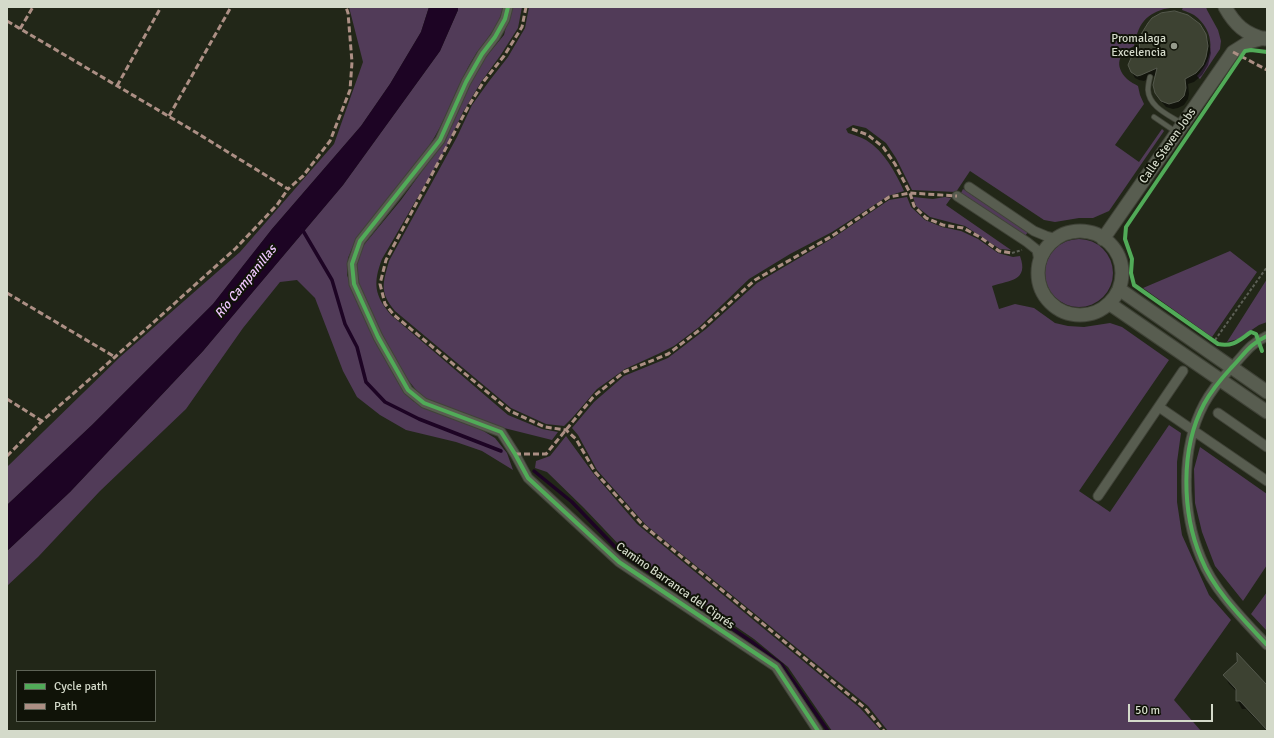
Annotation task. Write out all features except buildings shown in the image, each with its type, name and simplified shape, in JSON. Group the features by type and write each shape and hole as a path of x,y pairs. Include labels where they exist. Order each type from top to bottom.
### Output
{"street":[{"name":"Camino Barranca del Ciprés","path":"508,7 505,19 495,38 482,54 466,82 440,140 360,241 352,264 354,284 378,337 408,390 424,403 501,432 528,478 619,562 776,667 818,731"},
{"path":"1225,7 1232,19 1247,33 1266,39"},
{"name":"Calle Steven Jobs","path":"1232,19 1236,31 1233,52"},
{"name":"Calle Steven Jobs","path":"1103,239 1233,52 1248,42 1266,39"},
{"path":"969,187 1034,231 1058,239"},
{"path":"957,196 1037,250 1040,266"},
{"path":"1083,231 1100,236 1103,239 1113,246 1121,263 1122,278 1117,294 1110,304 1085,316 1058,310 1046,299 1038,279 1041,255 1048,245 1070,232 1083,231"},
{"path":"1119,289 1267,392"},
{"path":"1110,304 1267,412"},
{"path":"1267,336 1247,349 1220,380 1204,404 1193,430 1188,459 1187,503 1192,531 1201,559 1216,584 1242,618 1267,646"},
{"path":"1098,496 1183,370"},
{"path":"1159,407 1267,481"},
{"path":"1218,413 1267,447"}],"lane":[{"path":"1150,77 1148,89 1149,97 1153,104 1180,128"},
{"path":"1154,117 1180,128"}],"path":[{"path":"1012,253 1022,250"},
{"path":"1214,340 1267,267"},
{"path":"1208,337 1218,344"}],"shaded area":[{"path":"349,7 429,7 421,32 390,84 361,126 272,229 213,304 92,425 7,505 7,467 120,357 240,252 334,144 363,62"},
{"path":"458,7 503,7 496,25 469,65 440,128 429,146 356,239 348,258 347,275 370,328 399,384 413,401 480,429 495,438 507,453 513,470 482,451 456,442 406,430 380,415 357,397 343,371 315,298 297,280 280,282 243,328 186,409 100,491 38,557 7,586 7,551 70,492 203,351 343,185 440,51"},
{"path":"511,7 522,7 518,28 481,82 463,112 445,150 382,259 376,282 378,295 385,308 391,315 508,415 542,429 558,432 552,440 504,428 444,407 421,396 399,369 372,317 358,283 356,264 363,246 401,200 441,145 468,87 485,58 504,35"},
{"path":"529,7 1176,7 1164,9 1151,14 1140,27 1134,46 1124,52 1121,56 1119,65 1120,69 1128,80 1138,86 1144,104 1115,145 1139,162 1162,129 1164,131 1109,211 1093,218 1079,218 1055,222 1044,220 970,171 956,192 912,190 896,158 886,143 866,128 853,125 846,129 848,133 866,140 879,150 893,170 904,191 888,196 832,232 790,254 749,279 699,327 674,346 625,369 597,389 564,426 546,424 511,408 395,311 384,293 384,281 389,261 457,137 472,105 508,57 525,28"},
{"path":"1183,7 1206,7 1218,30 1221,41 1220,49 1200,79 1197,76 1203,69 1210,53 1209,37 1201,21 1194,15 1182,10"},
{"path":"963,189 1028,232 1025,236 961,193"},
{"path":"907,197 911,207 925,220 942,227 961,231 978,239 998,253 1013,257 1020,256 1022,270 1020,275 1011,280 992,286 999,309 1015,304 1034,308 1055,323 1068,326 1084,327 1110,323 1122,327 1169,360 1079,491 1110,512 1169,425 1181,433 1177,462 1177,502 1182,535 1209,595 1231,620 1174,700 1201,731 888,731 868,706 646,525 597,470 578,435 572,428 594,402 624,376 668,358 706,329 757,283 833,238 889,200"},
{"path":"913,197 933,199 945,197 951,198 946,205 1011,250 1000,249 965,226 930,217 916,206"},
{"path":"1079,239 1092,242 1103,249 1110,260 1113,273 1110,286 1103,297 1092,304 1079,307 1066,304 1055,297 1048,286 1045,273 1048,260 1055,249 1066,242"},
{"path":"1230,251 1257,272 1212,337 1143,288"},
{"path":"1267,279 1267,322 1259,325 1238,339 1227,342"},
{"path":"566,436 593,473 637,524 860,708 881,731 832,731 788,667 754,639 624,550 547,472 535,468 536,461 550,456"},
{"path":"1200,447 1267,494 1267,565 1243,601 1215,566 1202,532 1195,503 1194,469"},
{"path":"1267,592 1267,631 1251,614"}],"water":[{"name":"Río Campanillas","path":"429,7 458,7 458,10 440,51 343,185 203,351 70,492 7,551 7,505 92,425 213,304 272,229 361,126 390,84 421,32"}],"waterway":[{"path":"302,229 332,280 345,324 357,347 366,382 385,402 419,419 501,451"},
{"path":"534,471 572,502 621,553 752,642 782,665 828,731"}],"marked path":[{"path":"20,29 33,7"},
{"path":"117,86 161,7"},
{"path":"169,116 231,7"},
{"path":"7,21 192,130 288,189 303,176 330,141 350,90 352,62 348,13 346,7"},
{"path":"526,7 522,27 504,56 484,81 468,107 386,260 380,284 385,304 394,315 510,411 545,427 566,430 576,439 595,472 643,525 865,708 884,731"},
{"path":"1233,52 1267,70"},
{"path":"852,129 868,135 883,147 895,164 910,193 914,206 926,218 943,225 963,228 980,237 999,251 1012,253"},
{"path":"7,456 42,421 236,248 277,205 288,189"},
{"path":"515,454 546,454 594,396 624,372 668,354 702,328 755,280 832,236 889,197 910,193 957,196"},
{"path":"7,293 115,357"},
{"path":"7,399 42,421"}],"cycle path":[{"path":"508,7 505,19 495,37 482,54 466,82 440,140 360,241 352,264 354,284 378,337 408,390 424,403 501,432 528,478 619,562 776,667 818,731"},
{"path":"1262,351 1256,334 1251,332 1232,344 1218,344 1134,285 1131,273 1132,259 1125,239 1126,227 1245,51 1251,50 1267,52"},
{"path":"1267,336 1247,350 1220,381 1204,404 1196,422 1191,441 1187,461 1186,481 1190,521 1201,558 1214,582 1230,604 1267,645"}],"place":[{"name":"Promalaga Excelencia","path":"1174,46"}]}
